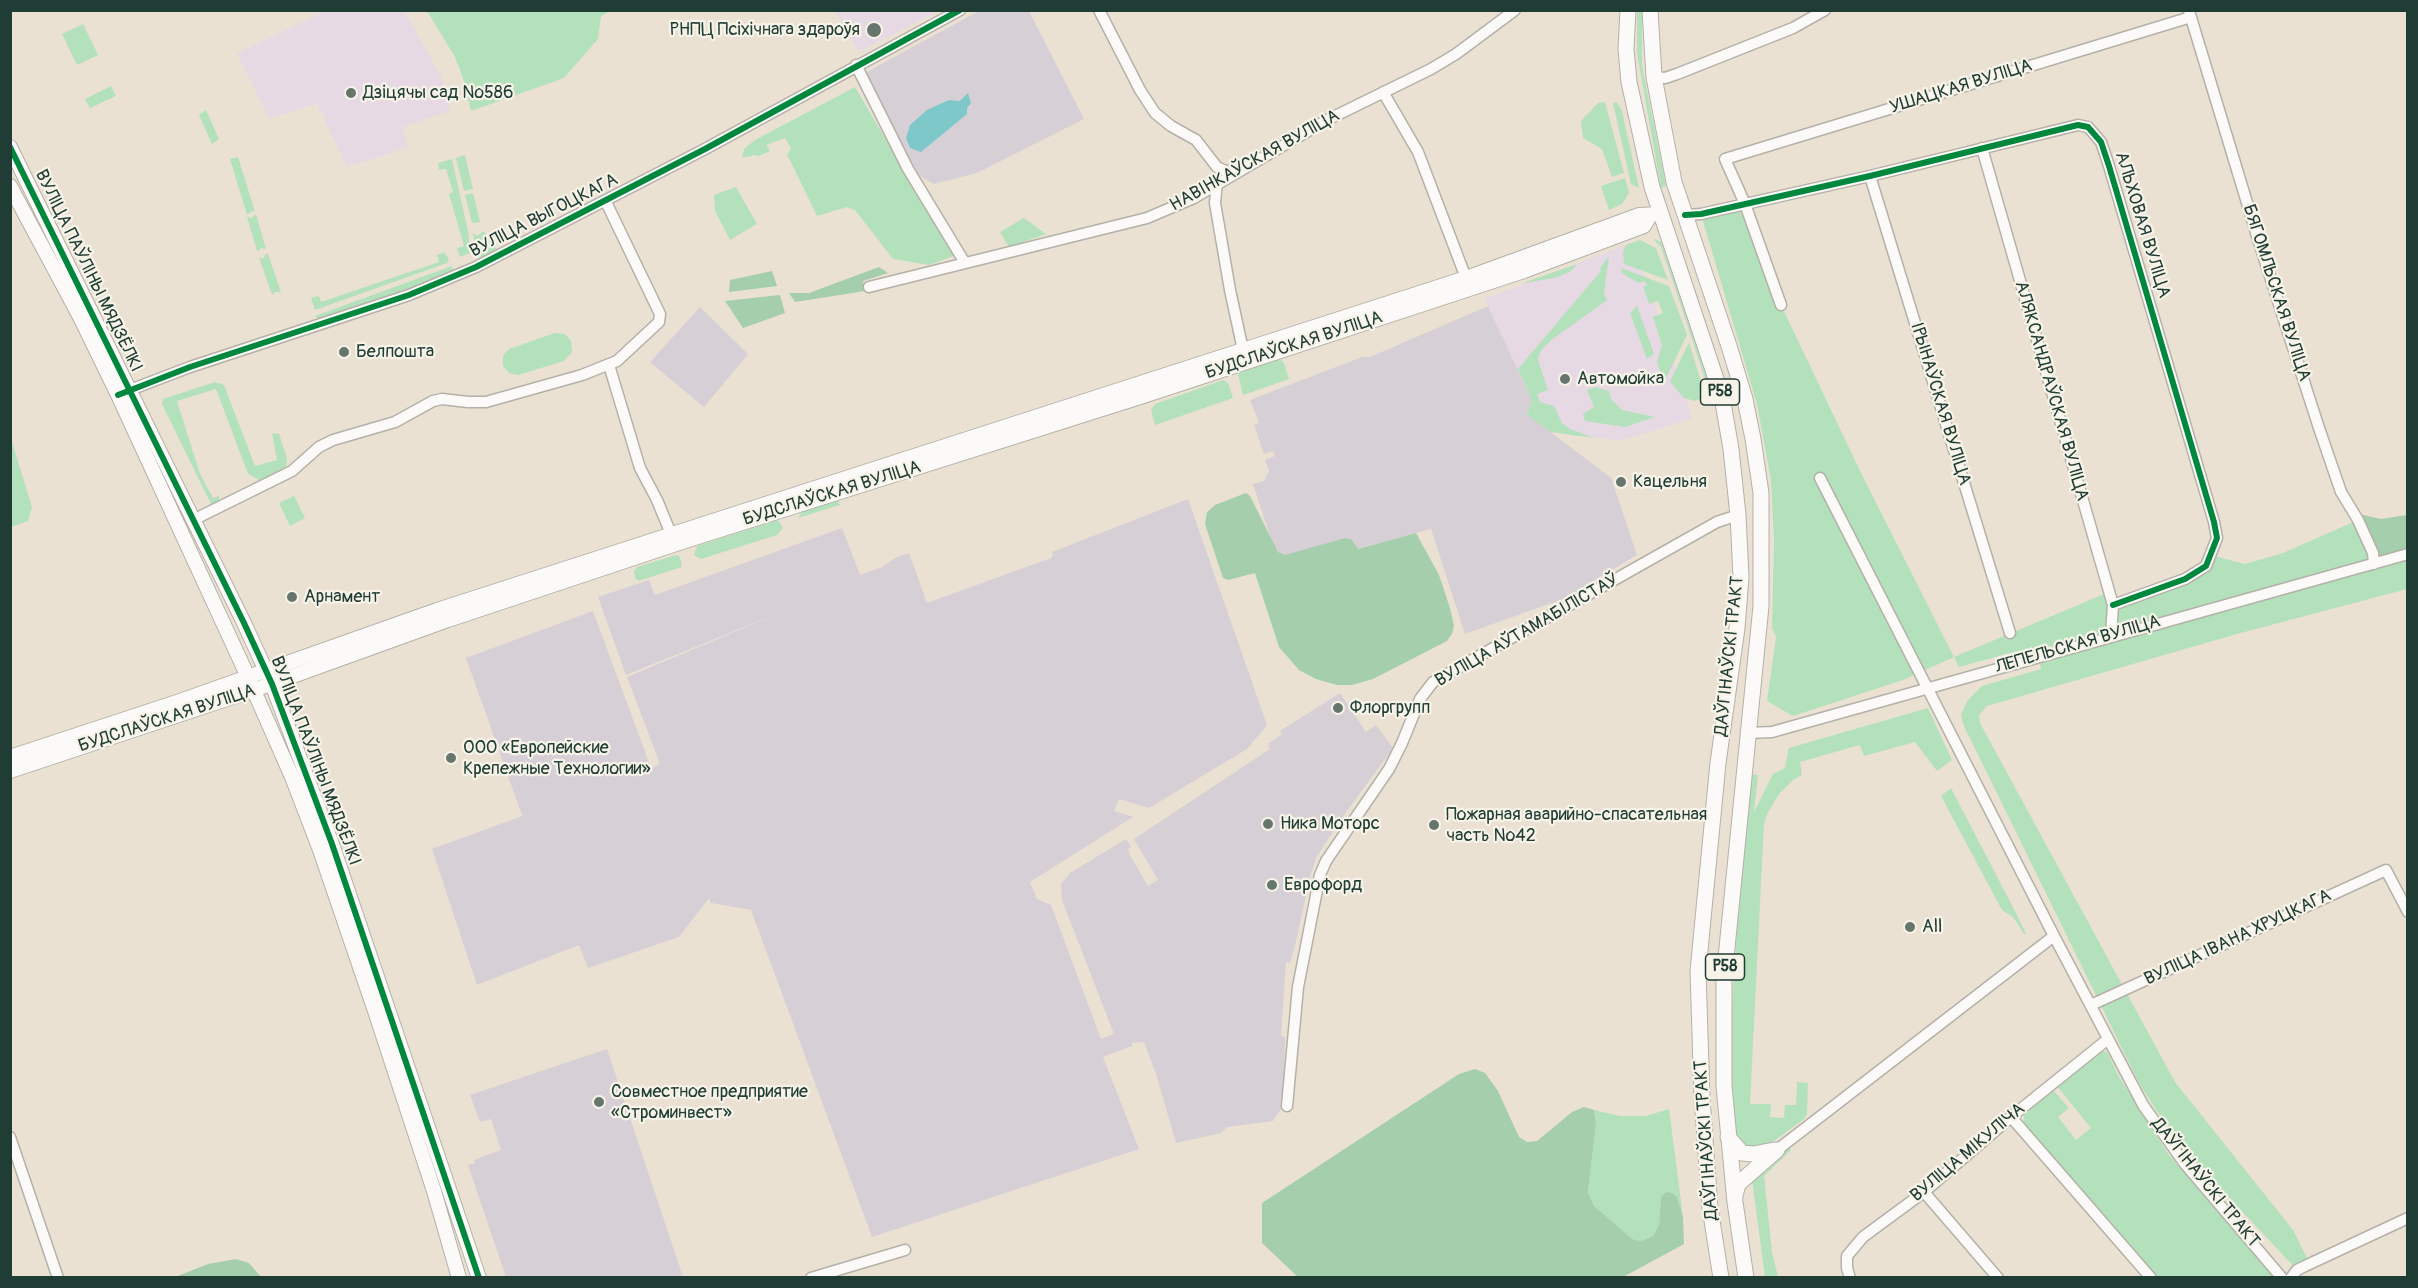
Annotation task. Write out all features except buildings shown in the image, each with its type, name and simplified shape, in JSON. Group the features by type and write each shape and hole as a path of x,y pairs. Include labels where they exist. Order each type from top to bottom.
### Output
{"main road":[{"name":"ДАЎГІНАЎСКІ ТРАКТ","path":"1628,10 1626,49 1629,82 1652,187 1655,215 1722,397 1731,449 1738,515 1741,577 1737,628 1722,731 1698,971 1702,1098 1710,1208 1722,1278"},
{"name":"ДАЎГІНАЎСКІ ТРАКТ","path":"1650,10 1654,77 1674,182 1729,346 1754,439 1761,493 1761,606 1724,978 1724,1086 1735,1202 1746,1278"},
{"name":"ВУЛІЦА ПАЎЛІНЫ МЯДЗЁЛКІ","path":"10,147 124,392 251,684 320,850 432,1184 459,1278"},
{"name":"ВУЛІЦА ПАЎЛІНЫ МЯДЗЁЛКІ","path":"10,186 193,520 269,677 332,844 479,1278"},
{"path":"1655,215 1685,214"},
{"name":"БУДСЛАЎСКАЯ ВУЛІЦА","path":"10,771 251,684 416,617 1466,278 1639,215 1655,215"},
{"name":"БУДСЛАЎСКАЯ ВУЛІЦА","path":"269,677 1524,271 1644,226 1655,215"},
{"path":"1706,354 1729,346"},
{"name":"БУДСЛАЎСКАЯ ВУЛІЦА","path":"10,757 251,684"},
{"path":"1722,731 1748,732"},
{"path":"1728,1137 1742,1153 1753,1154 1777,1150"},
{"path":"1735,1202 1738,1184 1777,1150"}],"street":[{"name":"ВУЛІЦА ВЫГОЦКАГА","path":"124,392 190,367 409,296 504,254 606,202 960,10"},
{"path":"1099,10 1140,90 1155,113 1171,126 1196,140 1217,166 1225,171 1237,171"},
{"name":"НАВІНКАЎСКАЯ ВУЛІЦА","path":"869,287 1147,218 1194,198 1237,171 1383,92 1431,69 1456,54 1515,10"},
{"path":"1654,77 1665,78 1677,74 1793,28 1825,10"},
{"name":"УШАЦКАЯ ВУЛІЦА","path":"1745,204 1725,159 2190,14"},
{"name":"БЯГОМЛЬСКАЯ ВУЛІЦА","path":"2190,14 2258,239 2319,428 2341,492 2358,520 2373,553 2374,564"},
{"path":"856,65 908,169 965,263"},
{"path":"1383,92 1418,152 1466,278"},
{"name":"АЛЬХОВАЯ ВУЛІЦА","path":"1685,214 1701,214 1870,176 2078,125 2088,127 2101,142 2217,538 2206,566 2185,579 2113,605"},
{"name":"АЛЯКСАНДРАЎСКАЯ ВУЛІЦА","path":"1982,148 2113,605 2111,635"},
{"path":"1217,166 1215,203 1243,350"},
{"name":"ІРЫНАЎСКАЯ ВУЛІЦА","path":"1870,176 2010,633"},
{"path":"1194,198 1208,197 1215,203"},
{"path":"193,520 292,471 319,447 333,440 395,422 433,401 442,399 486,402 609,365 659,322 660,314 606,202"},
{"path":"1745,204 1781,305"},
{"path":"609,365 640,468 671,534"},
{"name":"ДАЎГІНАЎСКІ ТРАКТ","path":"1820,478 2143,1106 2172,1148 2282,1278"},
{"name":"ВУЛІЦА АЎТАМАБІЛІСТАЎ","path":"1287,1106 1298,987 1320,875 1331,853 1389,769 1426,690 1433,682 1717,522 1738,515"},
{"name":"ЛЕПЕЛЬСКАЯ ВУЛІЦА","path":"1748,732 1772,732 2111,635 2408,554"},
{"name":"ВУЛІЦА ІВАНА ХРУЦКАГА","path":"2091,1005 2386,870 2408,912"},
{"path":"1777,1150 2054,936"},
{"name":"ВУЛІЦА МІКУЛІЧА","path":"1850,1278 1847,1256 1863,1237 1924,1192 2011,1117 2108,1039"},
{"path":"2011,1117 2151,1278"},
{"path":"10,1137 58,1278"},
{"path":"1924,1192 1998,1278"},
{"path":"2291,1278 2297,1270 2408,1218"},
{"path":"811,1278 905,1250"}],"shaded area":[{"name":"Дзіцячы сад №586","path":"325,11 404,11 441,76 450,111 402,127 408,147 347,167 317,103 269,119 237,54"},
{"name":"РНПЦ Псіхічнага здароўя","path":"835,11 939,11 858,50"},
{"path":"979,11 1029,11 1084,119 977,173 934,184 920,176 895,136 863,74"},
{"path":"1634,242 1692,418 1621,441 1551,432 1526,414 1532,400 1485,299"},
{"path":"1488,306 1532,400 1527,414 1611,478 1637,555 1563,599 1465,634 1431,529 1357,549 1345,538 1285,555 1278,552 1271,539 1253,484 1264,481 1269,471 1265,460 1275,456 1273,451 1264,454 1254,425 1259,423 1250,400 1362,357 1370,357"},
{"path":"700,307 748,354 704,407 650,362"},
{"path":"1188,499 1267,725 1247,749 1149,808 1119,799 1114,811 1133,817 1030,882 1037,899 1051,905 1101,1039 1114,1034 1062,900 1061,884 1070,873 1126,839 1131,847 1128,849 1130,855 1148,886 1158,880 1134,839 1270,749 1268,744 1282,734 1280,731 1340,693 1366,732 1376,725 1393,748 1316,858 1294,950 1290,963 1286,962 1281,1036 1285,1037 1284,1083 1281,1109 1273,1121 1227,1127 1221,1133 1176,1143 1144,1042 1132,1043 1132,1046 1103,1057 1139,1149 872,1237 751,910 711,903 709,898 679,937 588,968 579,945 477,985 432,849 525,815 522,815 466,658 593,611 651,768 660,764 627,677 794,607 626,675 598,597 649,580 655,595 842,528 860,575 909,553 927,603 1051,558 1052,552"},
{"path":"607,1049 683,1277 506,1277 468,1165 475,1163 474,1160 501,1150 491,1119 480,1122 470,1095"}],"green space":[{"path":"427,11 610,11 601,16 598,39 564,78 471,111 464,81 455,57"},
{"path":"1637,11 1642,11 1642,66 1666,186 1661,188 1637,53"},
{"path":"83,24 98,55 77,65 62,34"},
{"path":"111,86 116,96 90,108 85,99"},
{"path":"855,87 954,256 929,265 893,259 855,210 847,207 817,216 787,154 791,149 785,138 766,145 770,151 759,156 742,158 744,149 755,140"},
{"path":"1605,102 1624,173 1612,177 1602,149 1583,138 1581,121 1598,103"},
{"path":"1617,102 1622,111 1639,188 1631,184 1613,103"},
{"path":"206,110 219,139 212,144 199,115"},
{"path":"465,155 473,189 464,191 456,158"},
{"path":"238,157 255,212 252,211 247,215 230,159"},
{"path":"452,159 468,231 470,253 460,257 457,248 464,246 449,194 453,192 446,169 439,170 438,163"},
{"path":"1625,178 1629,193 1622,204 1609,210 1601,186"},
{"path":"736,187 757,224 730,240 715,211 714,195"},
{"path":"473,193 480,222 472,223 465,195"},
{"path":"1745,204 1781,305 1862,475 1954,657 1903,680 1793,716 1767,701 1776,637 1772,628 1774,541 1771,480 1757,404 1701,214"},
{"path":"256,214 266,249 262,248 257,251 247,217 252,218"},
{"path":"1024,218 1046,234 1009,247 1000,232"},
{"path":"484,231 499,252 479,261 473,233 477,236"},
{"path":"1652,238 1661,242 1667,259 1708,382 1706,395 1704,392 1706,382 1661,247"},
{"path":"1640,240 1656,248 1668,280 1624,264 1623,252 1626,245"},
{"path":"444,252 449,259 447,263 315,310 311,298 319,296 321,302 439,262 437,255"},
{"path":"268,254 281,292 275,292 272,295 259,257 263,259"},
{"path":"1609,256 1604,294 1607,300 1550,341 1540,352 1538,360 1548,390 1537,394 1540,402 1554,406 1562,423 1570,429 1594,438 1551,432 1527,415 1532,400 1518,369 1601,271 1600,268"},
{"path":"1577,264 1571,271 1558,277 1520,284"},
{"path":"452,266 453,272 321,321 315,316"},
{"path":"879,267 888,273 863,281 865,291 795,302 789,293 809,293"},
{"path":"1621,268 1669,286 1687,335 1666,378 1660,372 1657,362 1662,345 1653,317 1663,313 1658,301 1649,304 1643,287 1647,285 1645,281 1638,283 1622,273"},
{"path":"772,271 777,286 729,292 730,280"},
{"path":"780,295 785,313 743,328 725,301"},
{"path":"1637,306 1654,354 1647,359 1630,313"},
{"path":"555,333 565,334 571,341 572,352 564,361 518,375 509,373 503,366 503,356 509,349"},
{"path":"1689,342 1702,385 1699,394 1701,398 1695,401 1684,398 1670,382"},
{"path":"1279,358 1284,363 1289,379 1243,395 1238,374"},
{"path":"1223,380 1228,383 1233,398 1155,425 1151,410 1155,404"},
{"path":"215,382 224,385 255,466 277,460 272,433 279,434 287,458 286,466 270,478 259,480 248,474 216,389 177,401 200,474 213,498 219,496 219,502 212,506 162,404 163,399"},
{"path":"1595,387 1609,391 1611,399 1622,410 1655,417 1625,427 1585,421 1583,414 1594,407 1587,390"},
{"path":"11,439 32,507 28,521 11,527"},
{"path":"1246,493 1250,496 1278,552 1285,555 1345,538 1351,539 1358,549 1416,533 1439,575 1454,626 1452,634 1447,641 1373,679 1352,685 1337,685 1316,679 1299,670 1279,647 1255,573 1228,580 1223,578 1205,524 1207,512 1215,505"},
{"path":"294,496 305,518 290,526 279,503"},
{"path":"837,500 840,505 798,518 804,510"},
{"path":"2359,514 2381,519 2407,515 2407,553 2374,564"},
{"path":"778,520 783,528 777,535 701,559 694,555 697,546"},
{"path":"2358,520 2407,554 2407,589 2237,634 1987,706 1979,715 1980,723 2175,1082 2293,1230 2307,1258 2305,1266 2297,1270 2194,1160 2156,1110 2139,1083 1963,724 1961,714 1968,700 1982,686 2041,669 2038,656 2103,637 2006,654 1959,667 1954,657 2109,592 2113,604 2185,579 2210,555 2245,564 2283,553"},
{"path":"676,555 680,557 682,567 638,581 635,577 634,571 637,567"},
{"path":"1928,708 1952,760 1937,771 1915,742 1864,756 1860,745 1800,762 1802,775 1793,780 1779,794 1767,814 1764,824 1750,1104 1771,1104 1770,1117 1784,1118 1785,1105 1796,1105 1797,1082 1808,1083 1807,1114 1804,1119 1760,1151 1737,1143 1732,1085 1732,1009 1739,894 1750,774 1758,775 1754,812 1773,774 1785,768 1789,748"},
{"path":"1951,788 2026,934 2013,917 2002,910 1941,796"},
{"path":"2100,1051 2107,1052 2119,1077 2169,1155 2274,1277 2157,1277 2024,1127 2024,1112 2053,1090 2069,1108 2058,1117 2076,1140 2091,1128 2057,1086"},
{"path":"1475,1069 1485,1073 1498,1091 1519,1137 1527,1142 1537,1141 1572,1112 1584,1107 1594,1110 1596,1124 1588,1192 1594,1206 1632,1239 1641,1241 1653,1236 1659,1225 1661,1197 1666,1192 1672,1193 1677,1197 1683,1217 1684,1244 1623,1277 1299,1278 1262,1243 1262,1203 1459,1074"},
{"path":"1669,1109 1683,1217 1677,1197 1661,1197 1659,1225 1653,1236 1641,1241 1632,1239 1594,1206 1588,1192 1596,1124 1594,1110 1620,1116 1646,1116"},
{"path":"1790,1148 1791,1150 1764,1176 1772,1252 1778,1277 1765,1277 1752,1179"},
{"path":"236,1259 249,1263 261,1277 175,1277 208,1264"}],"water":[{"path":"968,93 971,103 967,108 967,114 921,152 910,148 906,138 910,125 927,110 949,100 960,101"}],"cycle path":[{"path":"118,395 190,367 409,295 476,267 705,149 960,10"},
{"path":"1685,215 1701,214 1870,176 2078,125 2088,127 2101,142 2109,166 2217,538 2206,566 2185,579 2113,605"},
{"path":"10,147 272,684 332,844 479,1278"}],"place":[{"name":"РНПЦ Псіхічнага здароўя","path":"874,30"},
{"name":"Дзіцячы сад №586","path":"351,93"},
{"name":"Белпошта","path":"344,352"},
{"name":"Автомойка","path":"1565,379"},
{"name":"Кацельня","path":"1621,482"},
{"name":"Арнамент","path":"292,597"},
{"name":"Флоргрупп","path":"1338,708"},
{"name":"ООО «Европейские Крепежные Технологии»","path":"451,758"},
{"name":"Ника Моторс","path":"1268,824"},
{"name":"Пожарная аварийно-спасательная часть №42","path":"1434,825"},
{"name":"Еврофорд","path":"1272,885"},
{"name":"All","path":"1910,927"},
{"name":"Совместное предприятие «Строминвест»","path":"599,1102"}]}
